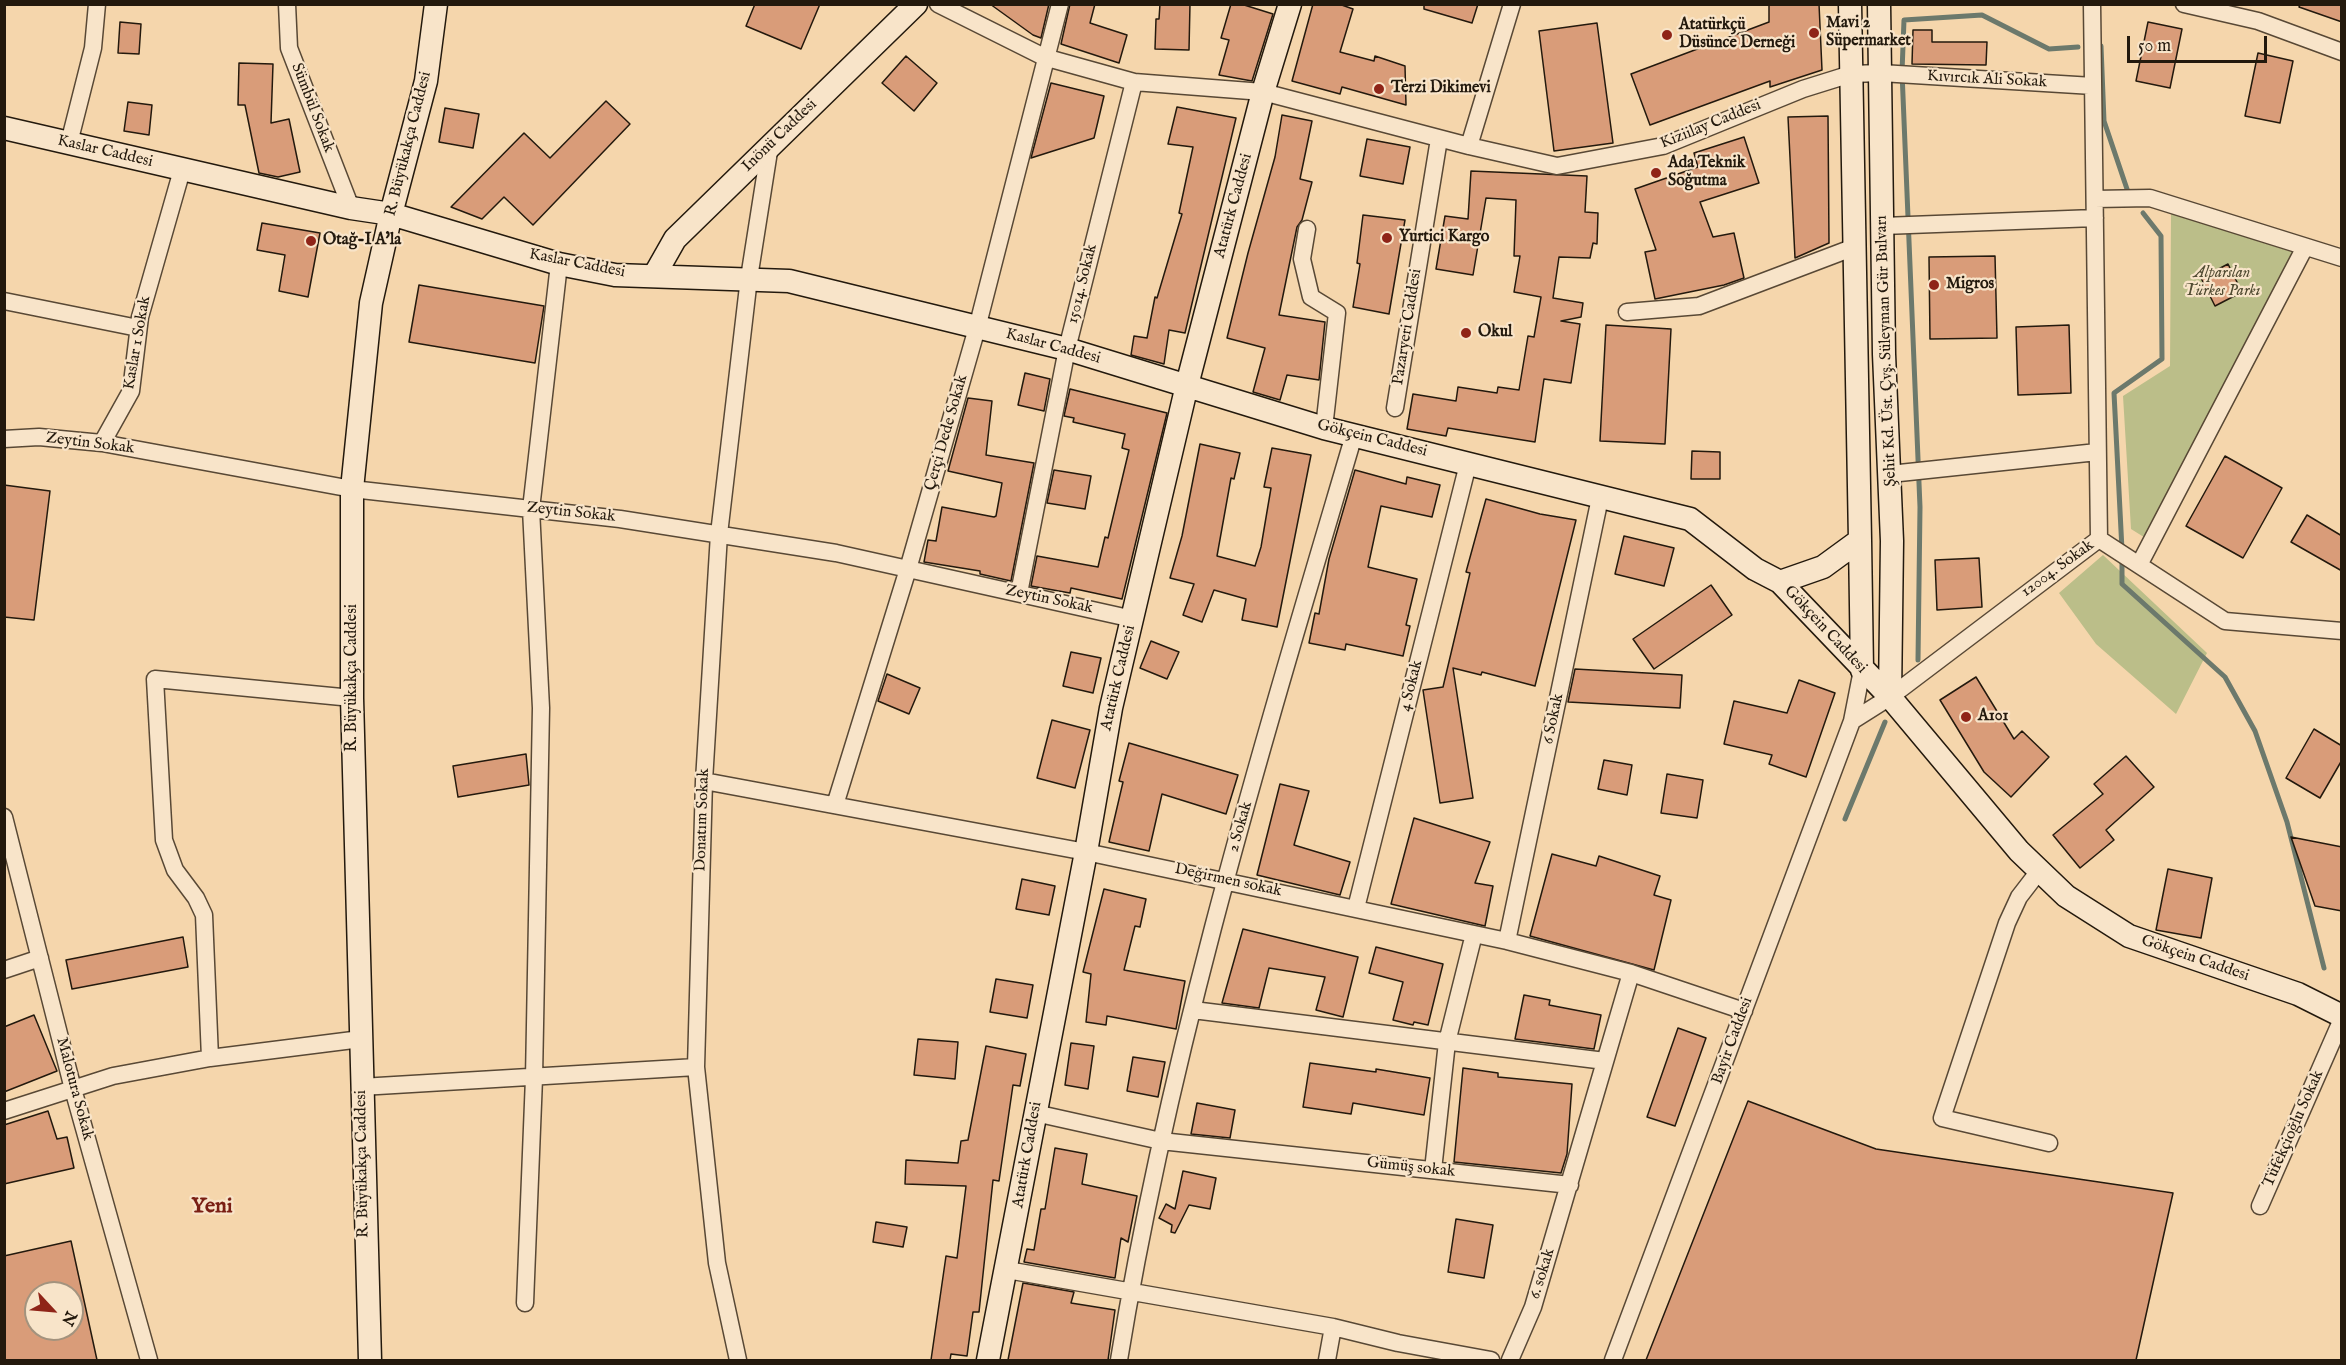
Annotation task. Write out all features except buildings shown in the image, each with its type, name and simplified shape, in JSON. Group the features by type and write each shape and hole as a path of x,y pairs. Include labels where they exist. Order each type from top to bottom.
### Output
{"street":[{"path":"69,143 93,48 97,4"},
{"name":"Sümbül Sokak","path":"287,4 289,48 351,208"},
{"name":"R. Büyükakça Caddesi","path":"370,1360 352,698 352,489 371,303 391,214 426,81 436,4"},
{"name":"Inönü Caddesi","path":"654,276 675,239 916,4"},
{"name":"Kiziilay Caddesi","path":"938,4 1044,57 1134,82 1263,92 1439,139 1557,166 1663,146 1758,105 1851,74 1889,74"},
{"name":"Çerçi Dede Sokak","path":"835,805 908,569 977,328 1044,57 1060,4"},
{"name":"Atatürk Caddesi","path":"988,1360 1086,852 1111,708 1187,385 1263,92 1290,4"},
{"path":"1469,146 1512,4"},
{"name":"Şehit Kd. Üst. Çvş. Süleyman Gür Bulvarı","path":"1850,4 1852,248 1862,670"},
{"name":"Şehit Kd. Üst. Çvş. Süleyman Gür Bulvarı","path":"1879,4 1889,74 1889,225 1884,354 1898,473 1890,697"},
{"path":"2092,4 2099,539"},
{"path":"2184,4 2258,21 2342,52"},
{"path":"2258,21 2263,4"},
{"name":"Kıvırcık Ali Sokak","path":"1889,74 2093,86"},
{"name":"15014. Sokak","path":"1019,593 1066,350 1134,82"},
{"name":"Kaslar Caddesi","path":"4,128 351,208 391,214 559,264 615,275 789,281 1066,350 1187,385"},
{"name":"Pazaryeri Caddesi","path":"1395,408 1439,139"},
{"name":"Donatım Sokak","path":"738,1360 717,1263 696,1067 704,781 719,534 749,278 770,145"},
{"name":"Kaslar 1 Sokak","path":"102,443 131,391 138,328 182,170"},
{"path":"2095,199 2150,198 2342,258"},
{"path":"1889,225 2095,218"},
{"path":"1307,230 1302,259 1311,297 1337,313 1324,428"},
{"path":"2136,563 2305,247"},
{"path":"1627,312 1699,306 1852,248"},
{"path":"525,1303 534,1078 541,708 531,509 559,264"},
{"path":"4,301 138,328"},
{"name":"Gökçein Caddesi","path":"1187,385 1324,428 1690,519 1755,568 1780,582 1890,697 1940,760 2019,851 2066,896 2129,936 2298,994 2342,1017"},
{"name":"2 Sokak","path":"1119,1360 1130,1293 1161,1141 1226,880 1354,435"},
{"name":"Zeytin Sokak","path":"4,440 39,437 102,443 352,489 620,519 719,534 836,553 1133,619"},
{"path":"1898,473 2097,452"},
{"name":"4 Sokak","path":"1356,908 1468,464"},
{"name":"6 Sokak","path":"1507,941 1600,498"},
{"name":"12004. Sokak","path":"1852,721 1890,697 2099,539 2225,621 2342,631"},
{"path":"1780,582 1823,567 1860,540"},
{"name":"Bayir Caddesi","path":"1613,1360 1852,721 1862,670"},
{"path":"210,1058 204,915 196,898 175,870 164,840 155,679 352,698"},
{"name":"Değirmen sokak","path":"704,781 1086,852 1507,941 1631,973 1744,1011"},
{"name":"Malotura Sokak","path":"5,818 73,1089 148,1360"},
{"path":"2039,871 2019,897 2007,923 1942,1118 2049,1143"},
{"path":"1433,1170 1446,1042 1474,934"},
{"path":"4,970 40,958"},
{"path":"1570,1185 1631,973"},
{"path":"1193,1011 1605,1061"},
{"name":"Tüfekçioğlu Sokak","path":"2260,1206 2342,1017"},
{"path":"4,1111 113,1076 210,1058 361,1039"},
{"path":"361,1087 696,1067"},
{"name":"Gümüş sokak","path":"1035,1113 1161,1141 1570,1185"},
{"name":"6. sokak","path":"1510,1360 1533,1307 1570,1185"},
{"path":"1006,1270 1333,1327 1398,1343 1491,1360"},
{"path":"1327,1360 1333,1327"}],"green space":[{"name":"Alparslan Türkes Parkı","path":"2171,213 2295,253 2147,539 2131,529 2123,396 2170,366"},
{"path":"2103,555 2207,653 2176,714 2096,644 2059,593"}],"waterway":[{"path":"1918,660 1920,507 1902,72 1904,20 1982,15 2049,49 2078,47"},
{"path":"2101,46 2104,121 2128,192"},
{"path":"2122,550 2114,393 2162,359 2161,236 2143,213"},
{"path":"2122,559 2122,584 2225,677 2255,731 2287,822 2324,968"},
{"path":"1845,819 1885,722"}],"place":[{"name":"Mavi 2 Süpermarket","path":"1814,33"},
{"name":"Atatürkçü Düsünce Derneği","path":"1667,35"},
{"name":"Terzi Dikimevi","path":"1379,89"},
{"name":"Ada Teknik Soğutma","path":"1656,173"},
{"name":"Yurtici Kargo","path":"1387,238"},
{"name":"Otağ-I A'la","path":"311,241"},
{"name":"Migros","path":"1934,285"},
{"name":"Okul","path":"1466,333"},
{"name":"A101","path":"1966,717"}],"district":[{"name":"Yeni","path":"212,1207"}]}
